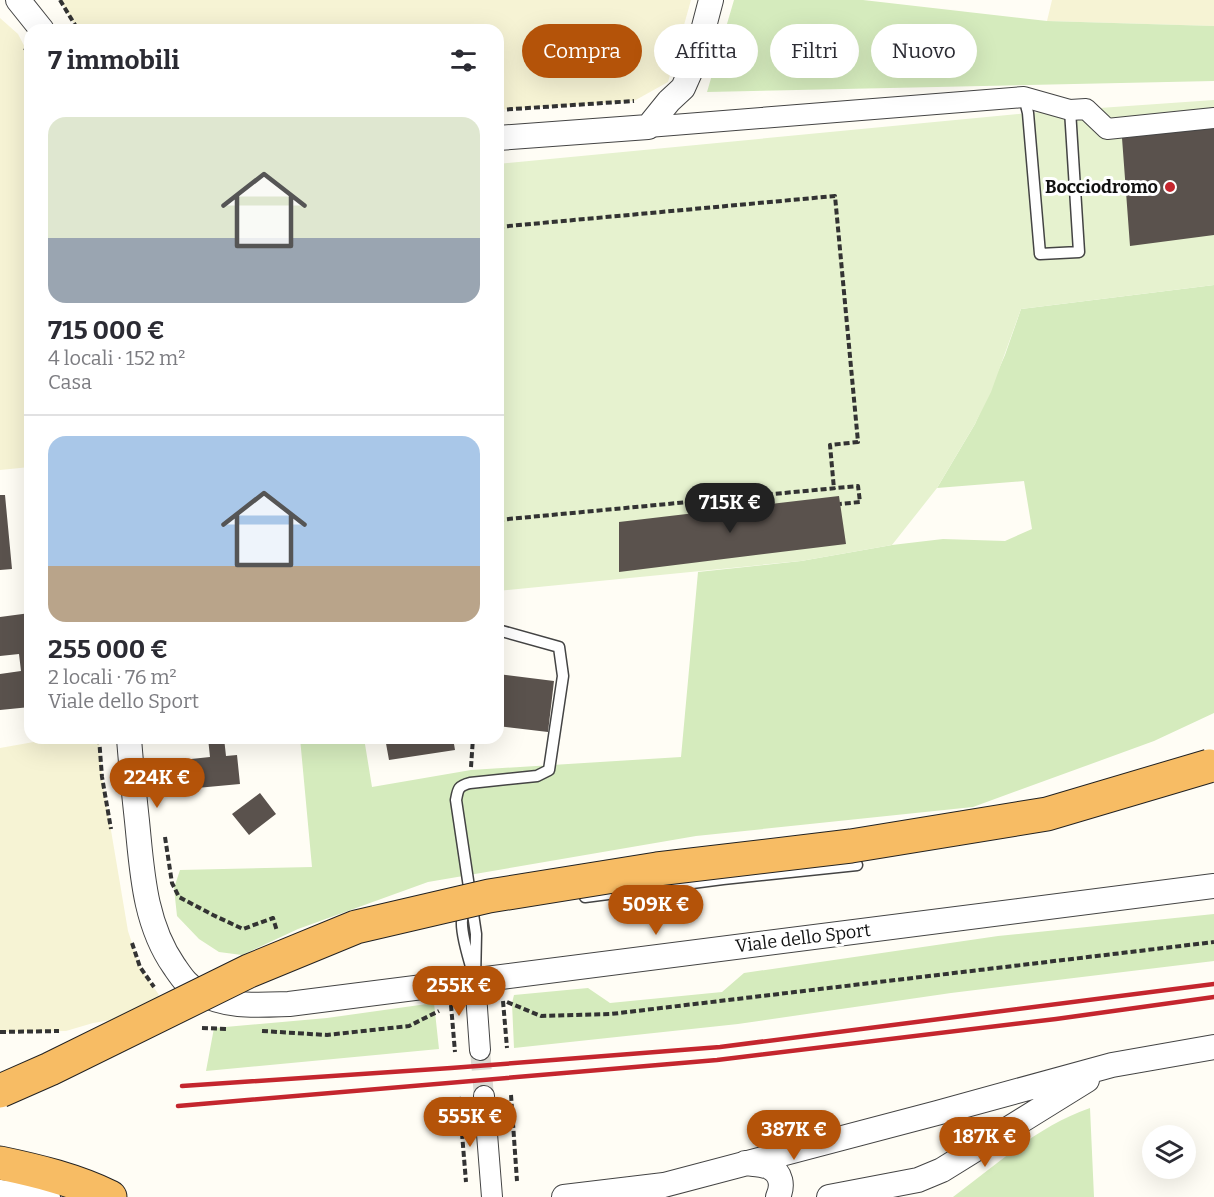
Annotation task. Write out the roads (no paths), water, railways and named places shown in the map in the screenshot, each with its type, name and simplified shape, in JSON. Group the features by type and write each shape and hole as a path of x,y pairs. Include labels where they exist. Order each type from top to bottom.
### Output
{"highway":[{"path":"0,1091 50,1069 249,971 356,927 489,896 657,869 851,846 1047,814 1212,765"},
{"path":"0,1163 42,1172 91,1188 110,1197"}],"street":[{"path":"18,0 37,24"},
{"path":"648,127 683,88 695,61 711,0"},
{"path":"504,138 1024,97 1070,110 1086,109 1107,129 1214,118"},
{"name":"Viale dello Sport","path":"130,744 144,883 152,920 164,952 185,982 198,992 215,1000 238,1004 289,1004 476,991 1214,886"},
{"path":"476,991 480,1050"},
{"path":"564,1197 664,1185 1112,1065 1214,1047"},
{"path":"829,1197 919,1188 942,1170 1112,1065"},
{"path":"484,1096 492,1197"},
{"path":"743,1163 766,1166 775,1171 779,1176 781,1186 777,1197"},
{"path":"0,1192 48,1197"}],"lane":[{"path":"1024,97 1028,113 1040,254 1079,252 1070,110"},
{"path":"476,991 461,919 463,915 478,910 456,800 457,790 470,783 537,776 549,770 563,675 559,647 504,632"},
{"path":"575,898 857,865"}],"tunnel":[{"path":"480,1050 484,1096"}],"railway":[{"path":"182,1086 720,1047 1214,984"},
{"path":"178,1106 717,1060 1056,1019 1214,997"}],"place":[{"name":"Bocciodromo","path":"1170,187"}]}
